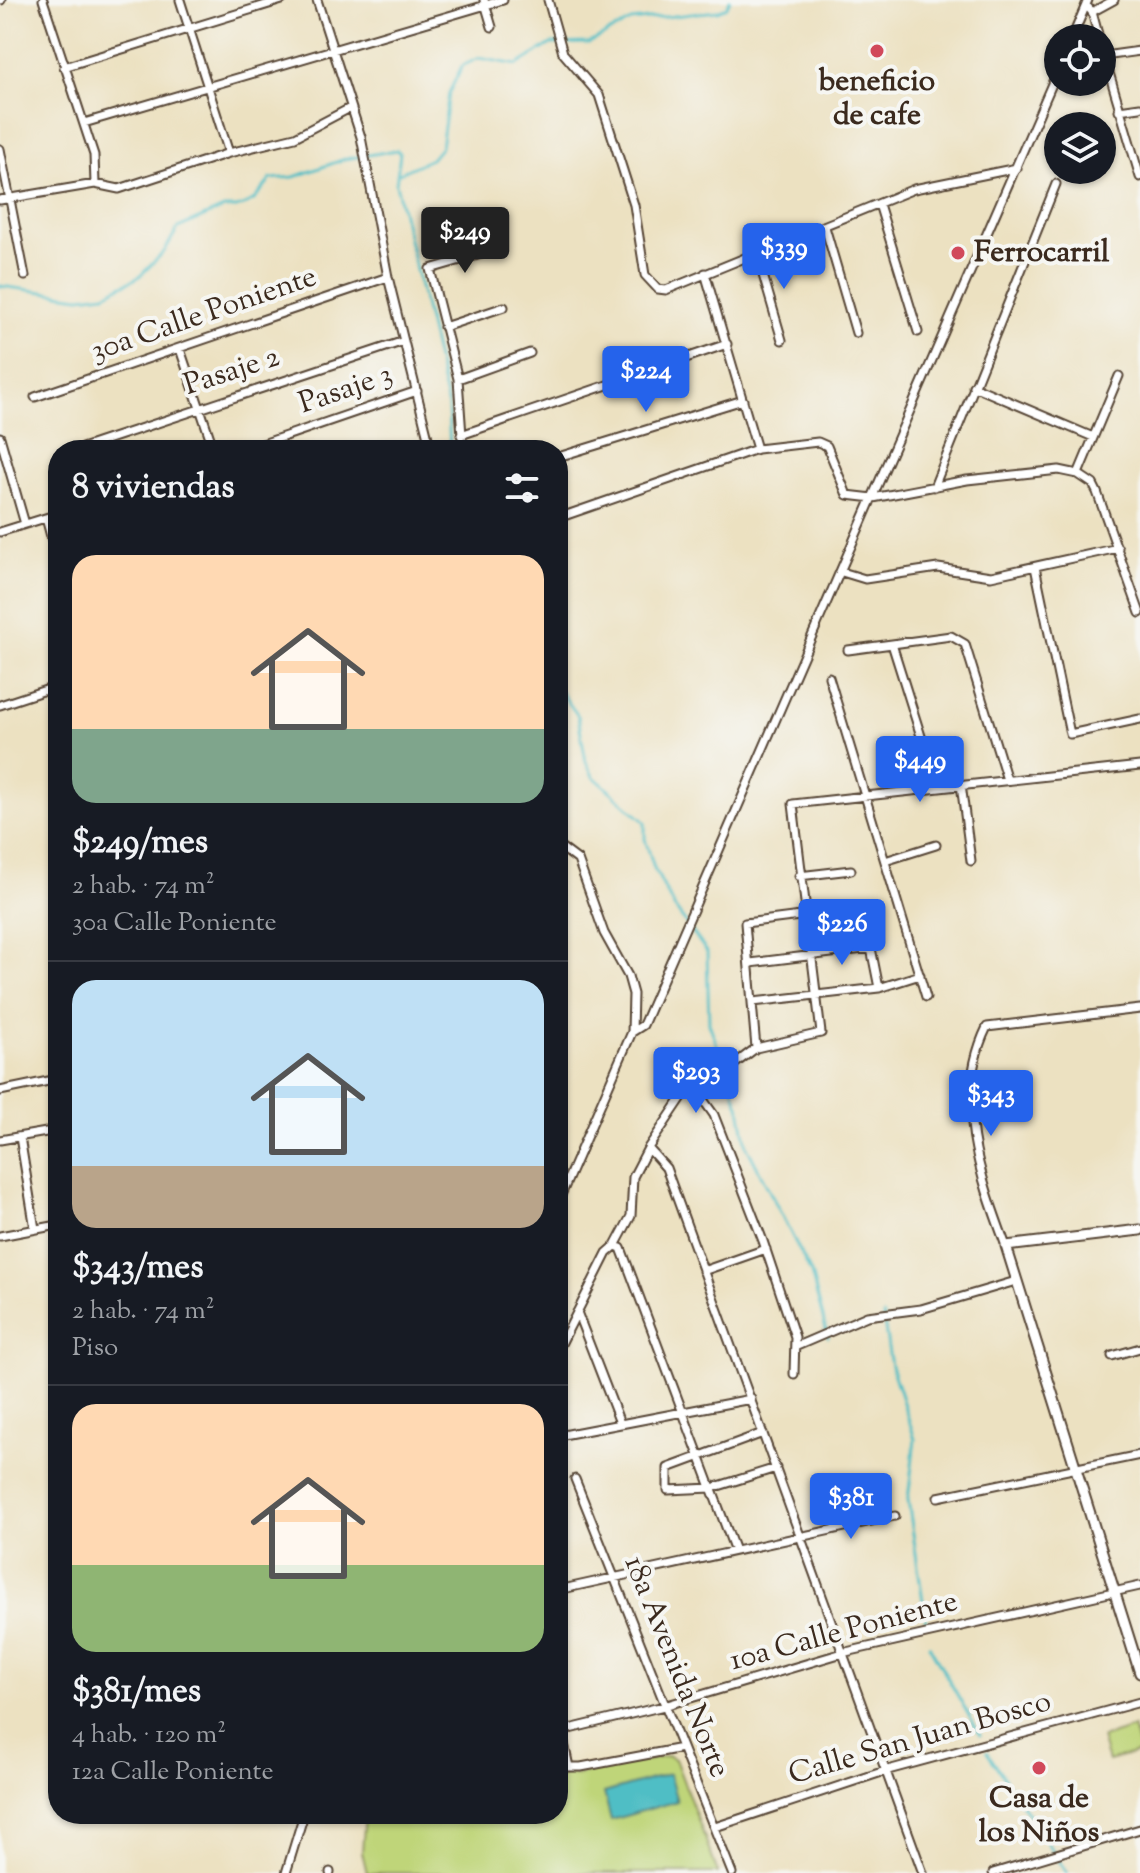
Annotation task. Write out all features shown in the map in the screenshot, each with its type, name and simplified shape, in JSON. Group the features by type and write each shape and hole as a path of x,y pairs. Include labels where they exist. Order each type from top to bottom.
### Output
{"street":[{"path":"43,0 94,155 95,184"},
{"path":"180,0 229,153"},
{"path":"64,67 282,0"},
{"path":"317,0 362,144 388,277 426,440"},
{"path":"84,123 333,51 484,3 503,0"},
{"path":"548,0 563,53 599,95 634,205 645,275 658,289 666,290 914,189 1017,168"},
{"path":"1092,12 1114,0"},
{"path":"1087,2 1095,24"},
{"path":"1078,24 1087,2"},
{"path":"484,3 492,27"},
{"path":"1116,52 1140,51"},
{"path":"632,1032 643,1025 1047,96"},
{"path":"1115,96 1140,177"},
{"path":"1119,110 1140,107"},
{"path":"0,200 95,184 119,189 229,153 295,137 350,108"},
{"path":"0,149 25,276"},
{"path":"934,487 1056,184"},
{"path":"879,204 918,332"},
{"path":"825,227 856,333"},
{"path":"462,440 463,413 458,379 430,269 492,251"},
{"path":"756,251 782,340"},
{"path":"705,273 757,449"},
{"name":"30a Calle Poniente","path":"35,397 388,277"},
{"path":"444,327 504,307"},
{"name":"Pasaje 2","path":"106,440 404,341"},
{"path":"461,435 727,344"},
{"path":"180,349 211,440"},
{"path":"458,379 530,353"},
{"path":"1078,474 1119,376"},
{"path":"973,386 1093,437"},
{"name":"Pasaje 3","path":"274,440 417,391"},
{"path":"568,454 743,400"},
{"path":"0,437 25,524"},
{"path":"568,515 757,449 822,442 827,446 844,491 873,498 1064,470 1078,474 1093,484 1140,613"},
{"path":"0,532 46,518 48,525"},
{"path":"842,572 865,579 938,568 991,576 1118,548"},
{"path":"1035,567 1070,734 1140,719"},
{"path":"848,650 959,638 965,644 1007,780"},
{"path":"892,644 937,787"},
{"path":"829,677 926,997"},
{"path":"0,705 48,689"},
{"path":"736,1063 756,1048 821,1033 799,876 793,804 1140,766"},
{"path":"961,784 971,861"},
{"path":"885,861 936,845"},
{"path":"568,852 578,860 604,933 628,976 633,994 632,1032 568,1180"},
{"path":"799,876 851,870"},
{"path":"756,1048 745,923 863,908 879,988"},
{"path":"750,963 872,948"},
{"path":"753,1002 879,988 920,975"},
{"path":"1140,1009 987,1027 972,1067 968,1099 987,1194 1140,1673"},
{"path":"0,1091 48,1081"},
{"path":"568,1330 607,1253 615,1246 631,1216 633,1177 648,1148 689,1087 697,1091 724,1138 766,1249 797,1346 794,1374"},
{"path":"0,1140 48,1132"},
{"path":"20,1137 35,1229"},
{"path":"648,1148 666,1168 800,1537 846,1652 923,1873"},
{"path":"0,1236 48,1227"},
{"path":"1006,1246 1140,1230"},
{"path":"615,1246 624,1254 735,1551"},
{"path":"703,1271 766,1249"},
{"path":"797,1346 867,1316 921,1309 1016,1281"},
{"path":"577,1312 620,1423"},
{"path":"1112,1356 1140,1348"},
{"path":"568,1434 751,1399"},
{"path":"763,1433 668,1468 668,1490 674,1493 712,1488 776,1468"},
{"path":"938,1497 1140,1455"},
{"name":"18a Avenida Norte","path":"575,1479 732,1873"},
{"path":"568,1588 895,1516"},
{"name":"10a Calle Poniente","path":"568,1729 664,1706 846,1652 1140,1586"},
{"name":"Calle San Juan Bosco","path":"715,1827 888,1770 1140,1702"},
{"path":"568,1762 569,1767 682,1748"},
{"path":"286,1873 301,1824"},
{"path":"993,1873 1140,1829"}],"green space":[{"path":"1133,1728 1140,1752 1108,1761 1101,1738"},
{"path":"668,1756 675,1759 718,1873 367,1873 362,1852 364,1824 568,1824 568,1774"}],"water":[{"path":"669,1774 677,1801 611,1820 604,1793"}],"waterway":[{"path":"397,174 431,159 441,147 449,93 462,66 479,58 517,65 551,44 589,43 631,21 717,11 727,7 730,0"},
{"path":"0,286 80,297 105,294 139,277 164,252 178,228 224,208 237,208 253,201 271,179 294,177 345,159 397,150 400,153 396,184 448,407 450,440"},
{"path":"568,702 578,716 586,762 593,776 645,822 645,839 654,868 674,907 707,952 709,1023 740,1108 747,1147 811,1273 828,1337"},
{"path":"883,1316 891,1366 915,1439 908,1500 926,1621"},
{"path":"929,1645 980,1735"},
{"path":"987,1752 1067,1873"}],"place":[{"name":"beneficio de cafe","path":"877,51"},
{"name":"Ferrocarril","path":"958,253"},
{"name":"Casa de los Niños","path":"1039,1768"}]}
